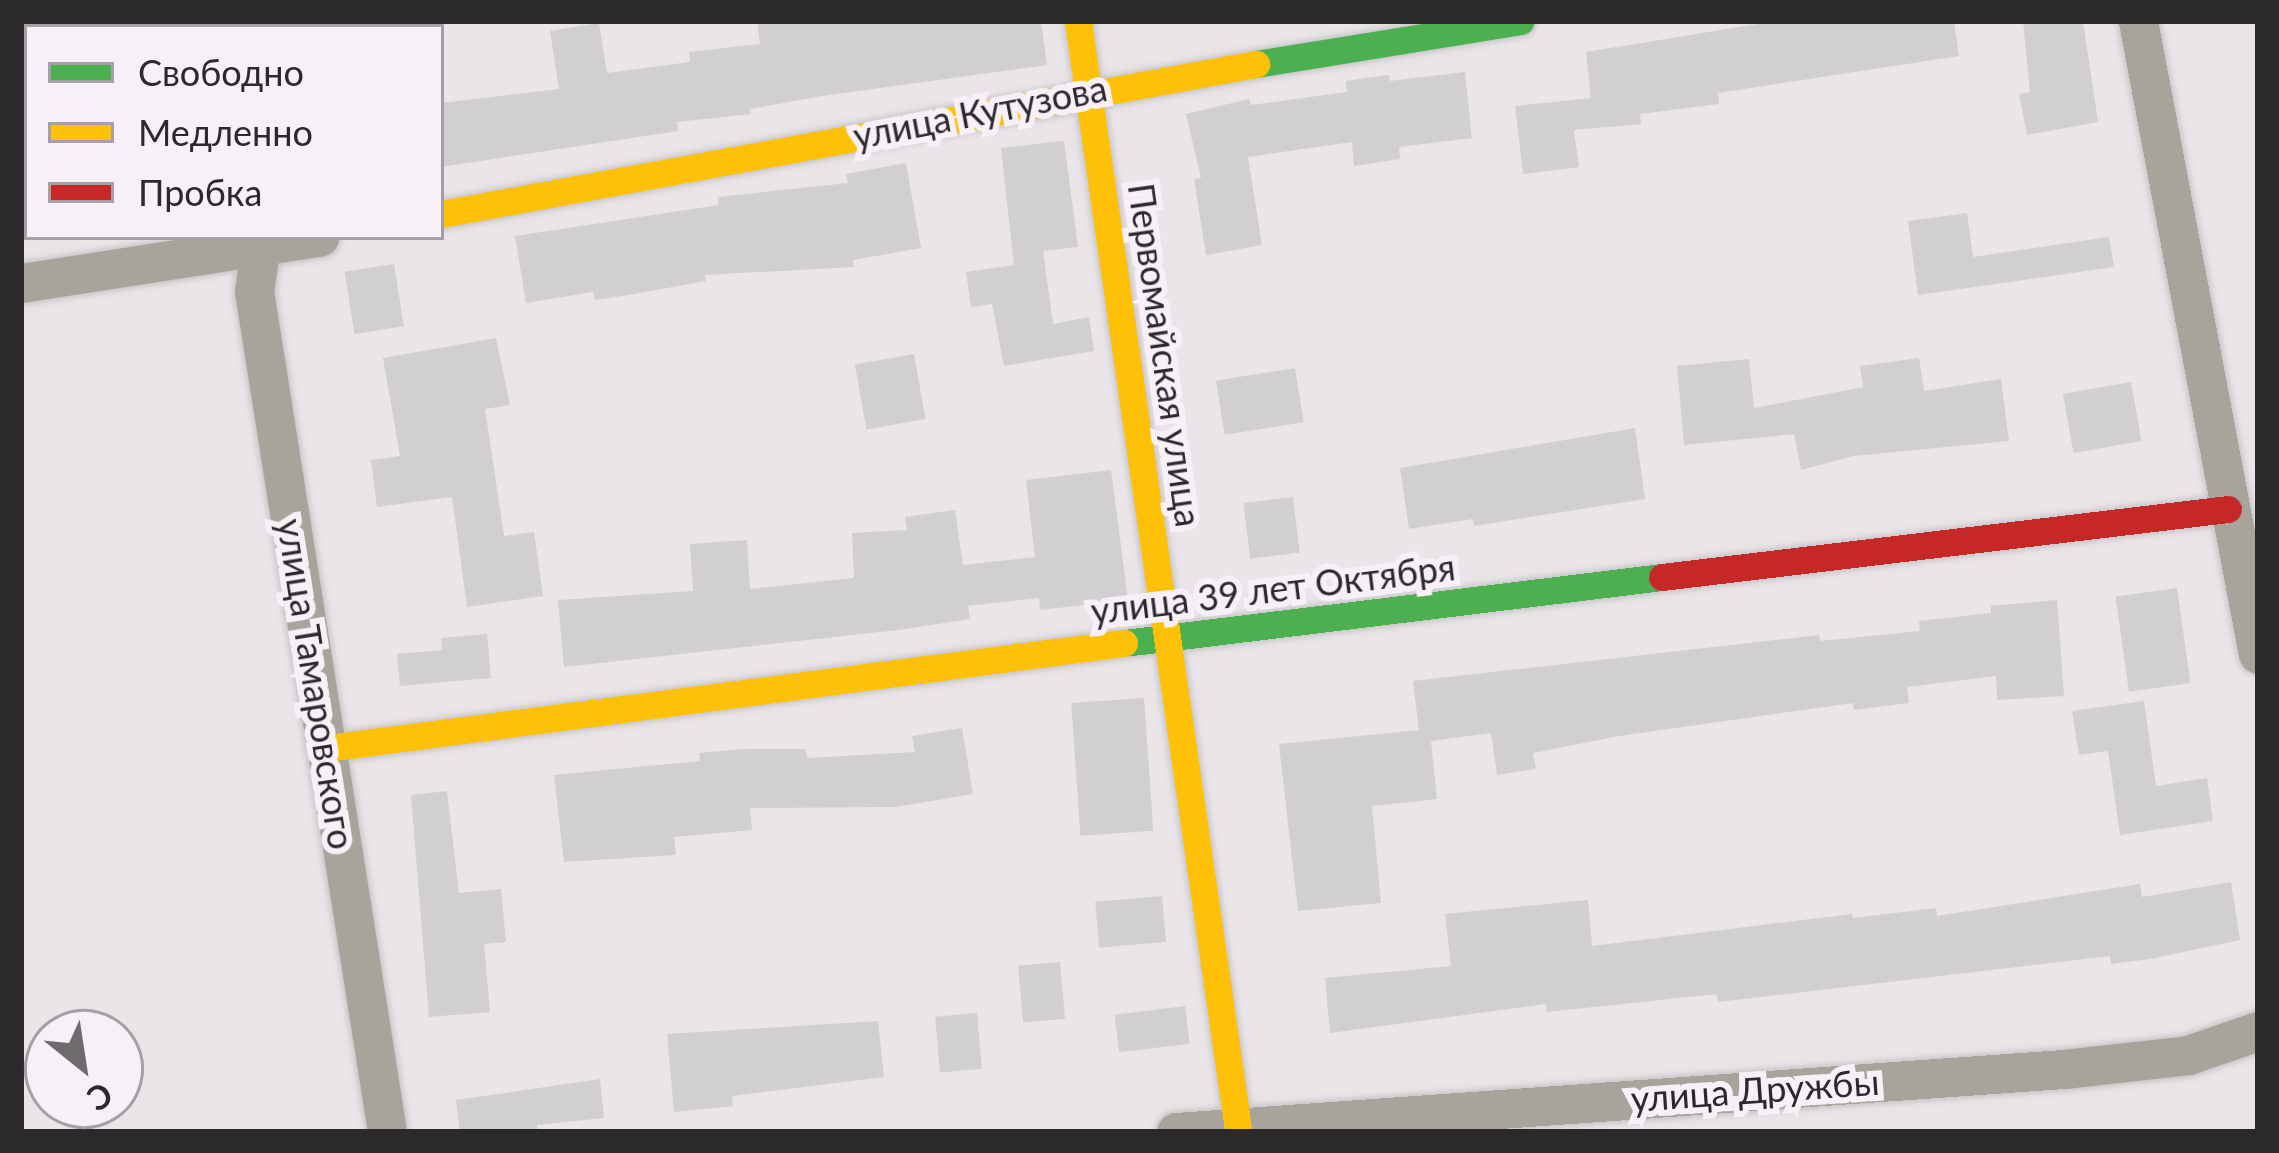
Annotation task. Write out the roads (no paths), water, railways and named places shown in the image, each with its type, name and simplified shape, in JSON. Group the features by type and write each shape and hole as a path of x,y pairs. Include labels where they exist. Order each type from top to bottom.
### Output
{"street":[{"name":"Первомайская улица","path":"1078,21 1238,1128"},
{"name":"улица Кутузова","path":"444,213 1091,91 1521,21"},
{"path":"2138,21 2258,654"},
{"path":"21,283 263,242"},
{"name":"улица Тамаровского","path":"263,242 254,292 387,1132"},
{"name":"улица 39 лет Октября","path":"327,748 1169,637 2228,509"},
{"name":"улица Дружбы","path":"1176,1132 2064,1069 2188,1055 2258,1031"}]}
